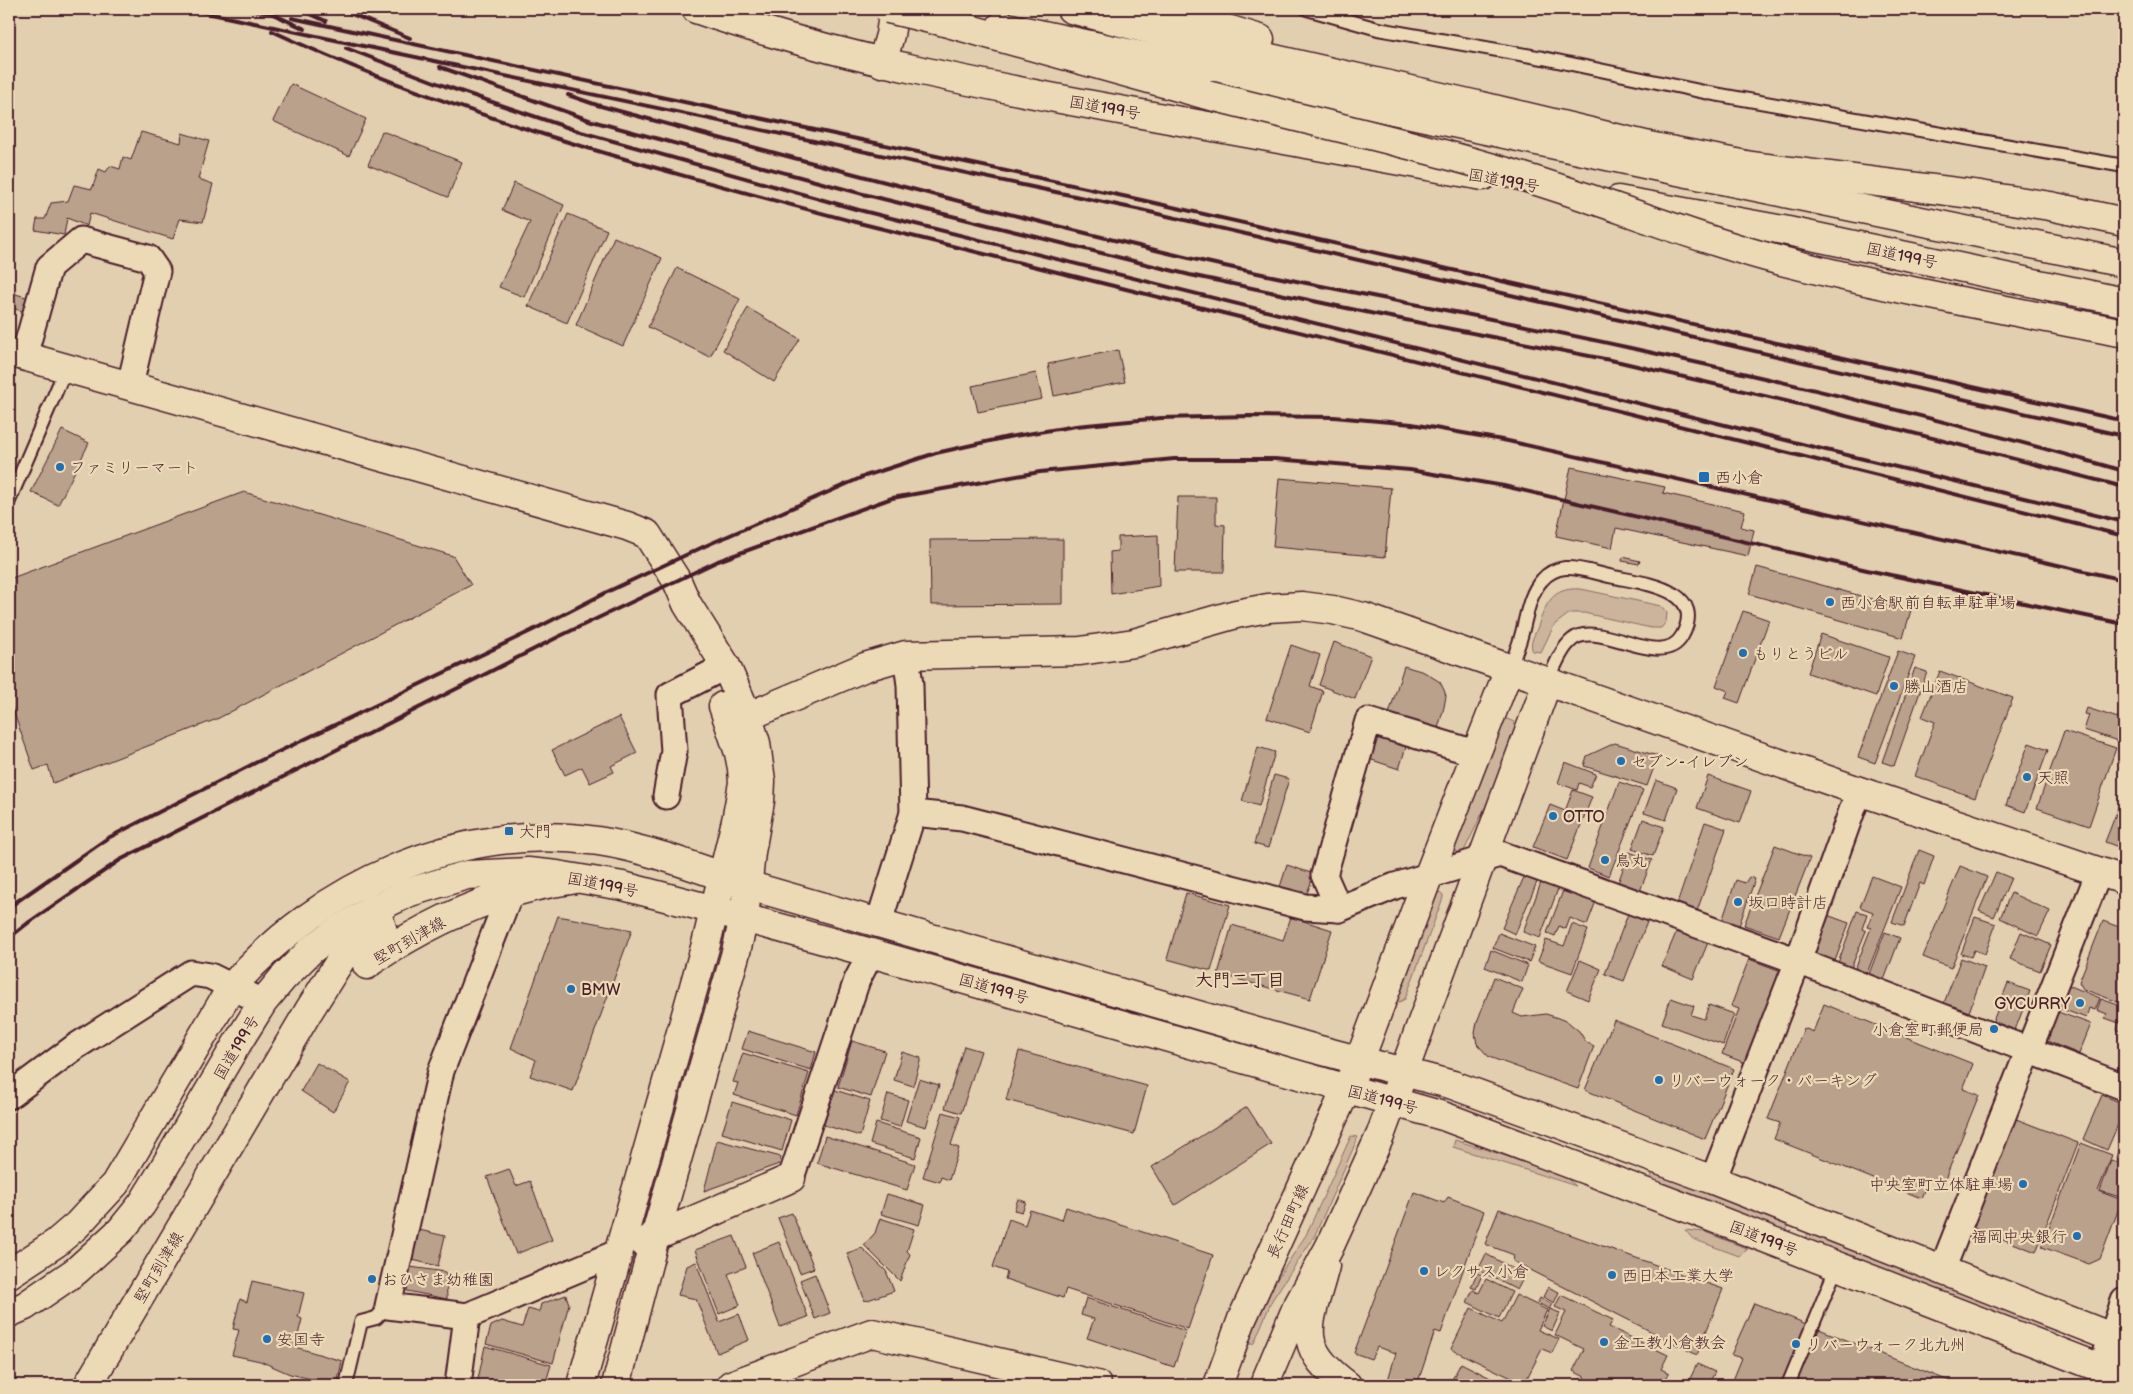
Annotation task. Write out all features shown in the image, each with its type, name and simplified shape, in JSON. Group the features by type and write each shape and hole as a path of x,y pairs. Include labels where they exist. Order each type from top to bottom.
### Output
{"main road":[{"name":"国道199号","path":"696,9 882,63 1061,99 1783,230 2124,302"},
{"path":"888,9 928,14 1207,95 1452,156 1530,179 1771,258 1858,280 2124,333"},
{"path":"882,63 895,9 928,14 2124,263"},
{"path":"1071,9 1291,64 1654,147 1751,166 1980,195 2050,206 2124,222"},
{"path":"1160,9 1477,105"},
{"path":"16,354 626,526 647,534 677,581 739,720 739,754 742,783 738,814 735,881 744,918 734,962 655,1237 616,1385"},
{"path":"739,720 865,668 906,655 1080,651 1134,643 1236,614 1268,608 1302,606 1333,610 1363,617 1859,791 2112,876"},
{"name":"長行田町線","path":"1218,1385 1242,1319 1360,1060 1428,877 1509,669"},
{"path":"1264,1385 1296,1309 1329,1248 1380,1136 1547,683"},
{"name":"国道199号","path":"9,1274 41,1254 77,1225 114,1184 132,1158 231,988 253,962 281,938 323,907 369,880 454,848 535,836 600,841 628,848 735,881 1302,1045 1453,1085 1713,1180 2119,1340"},
{"path":"372,910 392,885 430,856"},
{"name":"国道199号","path":"9,1313 25,1306 76,1271 116,1235 137,1210 263,1002 283,978 311,950 341,928 372,910 410,892 467,875 528,872 589,879 624,886 715,910 871,952 1443,1116 2113,1373"},
{"name":"堅町到津線","path":"273,1071 314,1016 339,989 367,964 401,941 435,922 510,893 543,884 589,879"},
{"path":"581,1385 715,910 735,881"},
{"path":"323,907 335,902 354,903 372,910 379,919 382,929 382,946 367,964"},
{"name":"堅町到津線","path":"88,1385 308,1012 372,910"},
{"path":"619,1252 792,1178"},
{"path":"1329,1248 1312,1316 1310,1341 1312,1350 1327,1371 1347,1385"},
{"path":"731,1385 872,1333 1097,1385"}],"street":[{"path":"16,354 49,267 81,240 148,258 158,271 130,385"},
{"path":"879,922 913,813 910,685 906,655"},
{"path":"666,796 674,752 670,695 718,670"},
{"path":"1339,909 1324,874 1368,721 1476,754"},
{"path":"1713,1180 1798,960 1859,791"},
{"path":"913,813 962,818 1306,907 1339,909 1395,886 1500,854 1798,960 2124,1087"},
{"path":"1942,1270 2028,1049 2112,876"},
{"path":"510,893 441,1071 388,1306 467,1316 619,1252"},
{"path":"792,1178 857,980 871,952"},
{"path":"9,1096 75,1047 191,973 210,976 231,988 263,1002"},
{"path":"2113,1373 2124,1301"},
{"path":"458,1385 467,1316"}],"lane":[{"path":"1307,9 1378,29 1542,58 1708,92 2124,166"},
{"path":"9,501 66,368"},
{"path":"1509,669 1536,588 1545,577 1556,570 1577,569 1658,587 1677,595 1682,600 1687,614 1687,621 1682,636 1670,647 1653,648 1596,636 1581,635 1568,643 1547,683"},
{"path":"1788,1385 1837,1266"},
{"path":"346,1385 361,1322 376,1318 388,1306"}],"shaded area":[{"path":"1581,589 1661,606 1667,613 1666,622 1661,628 1651,628 1584,613 1570,613 1554,625 1541,652 1533,651 1532,640 1543,612 1551,599 1563,591"},
{"path":"1507,719 1514,722 1515,729 1489,799 1465,849 1461,853 1456,852 1453,848 1503,722"},
{"path":"1440,892 1443,898 1405,999 1399,1002 1396,1000 1435,896"},
{"path":"1351,1136 1357,1137 1356,1142 1314,1237 1272,1300 1254,1343 1248,1345 1246,1343 1264,1299 1306,1235"},
{"path":"1455,1140 1560,1173 1576,1186 1453,1147"},
{"path":"1653,1172 1789,1225 1785,1232 1650,1180"},
{"path":"1685,1230 1705,1232 1748,1249 1739,1256 1693,1239"},
{"path":"1808,1232 2056,1328 2053,1335 1805,1239"}],"building":[{"path":"291,84 366,119 349,156 273,121"},
{"path":"382,131 462,162 448,197 368,165"},
{"path":"141,132 181,143 182,133 209,141 198,179 213,184 203,222 180,219 173,239 90,213 87,226 67,218 64,235 35,230 37,219 45,219 51,203 68,201 74,185 92,189 99,169 106,172 110,166 120,169 123,157 131,160"},
{"path":"514,183 564,205 524,297 499,287 530,222 502,210"},
{"path":"568,214 607,230 567,323 528,306"},
{"path":"614,237 662,258 623,346 576,325"},
{"path":"677,268 740,299 710,357 648,327"},
{"path":"9,292 29,298 25,312 9,307"},
{"path":"748,308 800,339 774,382 723,350"},
{"path":"1118,350 1125,382 1054,396 1048,364"},
{"path":"1036,373 1042,399 978,412 972,386"},
{"name":"ファミリーマート","path":"62,430 89,443 58,505 31,492"},
{"name":"西小倉","path":"1571,467 1665,487 1663,493 1745,511 1741,527 1754,530 1748,556 1616,528 1612,548 1556,536"},
{"path":"1279,478 1391,488 1385,557 1273,547"},
{"path":"244,492 453,556 471,585 217,719 53,783 48,765 34,770 9,699 9,579"},
{"path":"1178,497 1216,497 1216,524 1225,525 1224,572 1175,572"},
{"path":"1158,535 1159,586 1111,594 1110,552 1118,551 1118,537"},
{"path":"1063,539 1063,604 931,605 930,540"},
{"path":"1623,557 1640,561 1639,564 1622,561"},
{"name":"西小倉駅前自転車駐車場","path":"1757,567 1911,610 1903,638 1749,594"},
{"name":"もりとうビル","path":"1743,611 1769,620 1739,703 1725,698 1728,691 1716,686"},
{"path":"1821,634 1889,657 1876,696 1808,673"},
{"path":"1334,642 1371,656 1355,699 1319,685"},
{"path":"1291,645 1320,655 1310,686 1323,691 1310,732 1267,718"},
{"name":"勝山酒店","path":"1898,651 1915,657 1875,763 1858,757"},
{"path":"1404,666 1424,672 1440,682 1444,690 1446,696 1437,732 1388,717"},
{"path":"1915,668 1927,672 1894,766 1882,762"},
{"path":"1940,671 2013,698 1975,798 1915,776 1935,722 1922,717"},
{"path":"2087,708 2124,720 2124,743 2084,730 2089,715 2085,714"},
{"path":"619,717 637,753 611,766 614,772 590,783 582,767 565,775 552,750"},
{"path":"2064,731 2116,748 2089,826 2037,808"},
{"path":"1377,736 1406,747 1399,769 1369,759"},
{"name":"セブン-イレブン","path":"1615,743 1658,756 1647,786 1584,766 1587,756"},
{"name":"天照","path":"2029,743 2048,750 2025,812 2006,805"},
{"path":"1258,747 1275,752 1259,806 1242,801"},
{"path":"1565,762 1596,774 1590,787 1579,783 1577,790 1558,783"},
{"path":"1274,775 1289,779 1268,848 1254,844"},
{"path":"1708,776 1751,791 1740,823 1697,808"},
{"path":"1656,780 1677,788 1666,820 1644,813"},
{"path":"1619,782 1643,790 1609,876 1588,868"},
{"path":"1573,790 1592,797 1567,860 1533,847 1550,805 1565,811"},
{"path":"2124,793 2124,849 2105,842"},
{"path":"1643,819 1664,827 1653,856 1632,849"},
{"path":"1705,822 1726,829 1697,911 1677,904"},
{"path":"1775,845 1810,858 1779,937 1744,925"},
{"path":"1919,850 1934,856 1924,885 1920,883 1904,926 1892,922"},
{"path":"1629,852 1652,860 1640,891 1618,883"},
{"path":"1287,865 1314,874 1305,899 1279,890"},
{"path":"1960,866 1987,877 1951,968 1923,957"},
{"path":"1996,872 2011,878 1994,917 1979,911"},
{"path":"1872,876 1901,887 1867,973 1855,969 1871,928 1867,927 1873,912 1860,907"},
{"path":"1524,877 1537,882 1515,934 1502,928"},
{"name":"坂口時計店","path":"1749,877 1755,879 1739,926 1722,921 1736,880 1745,883"},
{"path":"1542,880 1559,886 1540,938 1523,932"},
{"path":"1564,888 1596,901 1587,925 1570,918 1566,929 1559,926 1555,936 1547,933"},
{"path":"1186,893 1230,905 1211,971 1167,959"},
{"path":"2011,893 2050,911 2038,936 2000,918"},
{"path":"1857,911 1867,914 1862,929 1866,931 1851,968 1838,963"},
{"path":"1628,914 1647,922 1624,981 1605,974"},
{"path":"1827,915 1849,923 1835,961 1813,953"},
{"name":"BMW","path":"558,916 632,930 573,1091 530,1076 536,1060 511,1048"},
{"path":"1291,917 1332,930 1310,999 1218,974 1232,925 1283,940"},
{"path":"1975,917 1996,924 1985,954 1974,950 1971,957 1961,954"},
{"path":"2103,921 2124,929 2124,1004 2083,989 2079,982"},
{"path":"1572,924 1588,930 1572,973 1538,961 1546,940 1564,946"},
{"path":"1678,928 1709,940 1693,979 1662,966"},
{"path":"1885,932 1900,938 1884,980 1869,974"},
{"path":"2021,932 2051,945 2040,971 2010,959"},
{"path":"1499,933 1535,947 1529,962 1493,948"},
{"path":"1491,950 1528,965 1522,982 1485,967"},
{"path":"1961,958 1985,967 1969,1012 1944,1003"},
{"path":"1749,959 1781,971 1745,1063 1722,1054 1739,1009 1731,1006"},
{"path":"1580,960 1601,969 1588,1000 1567,991"},
{"path":"1494,977 1523,989 1513,1013 1522,1017 1546,1014 1568,1022 1579,1031 1586,1042 1594,1046 1578,1089 1489,1057 1477,1044 1475,1033 1477,1022"},
{"path":"2008,983 2030,991 2015,1030 1993,1021"},
{"name":"GYCURRY","path":"2068,985 2100,998 2095,1010 2089,1008 2086,1018 2059,1008"},
{"path":"1671,998 1694,1006 1691,1015 1704,1019 1709,1005 1734,1014 1723,1045 1662,1023"},
{"path":"2101,999 2124,1007 2124,1032 2117,1030 2119,1023 2105,1018 2107,1014 2097,1010"},
{"path":"1824,1004 1973,1064 1963,1089 1979,1095 1943,1184 1929,1178 1921,1198 1774,1139 1780,1123 1768,1119 1804,1028 1813,1032"},
{"path":"2058,1012 2091,1024 2079,1054 2047,1041"},
{"name":"リバーウォーク・パーキング","path":"1614,1020 1734,1069 1705,1139 1585,1090"},
{"path":"748,1031 816,1052 811,1070 742,1049"},
{"path":"852,1041 885,1051 871,1097 838,1087"},
{"path":"964,1046 981,1051 961,1113 945,1108"},
{"path":"1019,1051 1147,1086 1134,1134 1006,1100"},
{"path":"902,1052 921,1058 913,1086 894,1080"},
{"path":"743,1053 809,1073 796,1115 734,1095 738,1083 733,1082"},
{"path":"317,1063 350,1082 333,1112 301,1091"},
{"path":"919,1079 939,1085 926,1127 906,1121"},
{"path":"835,1090 870,1101 860,1136 824,1125"},
{"path":"888,1094 908,1100 900,1127 880,1121"},
{"path":"2102,1095 2124,1104 2124,1111 2107,1150 2083,1139"},
{"path":"732,1102 791,1120 782,1151 722,1133"},
{"path":"1247,1107 1271,1144 1175,1205 1152,1167"},
{"path":"943,1112 960,1117 951,1145 959,1148 949,1180 941,1177 940,1182 923,1177"},
{"name":"中央室町立体駐車場","path":"2011,1117 2078,1143 2036,1252 1969,1226"},
{"path":"876,1123 921,1137 915,1158 870,1144"},
{"path":"2124,1129 2124,1161 2116,1158"},
{"path":"825,1136 915,1164 907,1190 817,1163"},
{"path":"717,1140 781,1157 779,1164 704,1191"},
{"path":"2081,1143 2112,1155 2098,1191 2122,1200 2100,1259 2089,1264 2042,1247"},
{"path":"2111,1160 2124,1165 2123,1198 2100,1191"},
{"path":"509,1169 516,1186 530,1181 552,1240 516,1254 487,1177"},
{"name":"レクサス小倉","path":"1414,1192 1444,1203 1448,1197 1484,1211 1441,1333 1435,1331 1417,1385 1406,1385 1388,1380 1396,1353 1377,1347 1371,1359 1354,1353"},
{"path":"887,1194 925,1205 919,1225 881,1214"},
{"path":"1018,1199 1026,1202 1022,1212 1014,1210"},
{"path":"1066,1207 1213,1255 1188,1329 1066,1289 1063,1298 1005,1279 1007,1272 993,1267 1009,1219 1025,1225 1030,1210 1062,1220"},
{"name":"西日本工業大学","path":"1499,1209 1723,1289 1697,1355 1513,1261 1514,1255 1485,1244"},
{"path":"792,1213 814,1268 800,1273 778,1218"},
{"path":"880,1218 914,1229 907,1251 910,1254 900,1281 864,1245 875,1233"},
{"path":"415,1229 445,1236 438,1266 408,1259"},
{"path":"734,1236 746,1267 728,1274 740,1305 719,1314 695,1250"},
{"path":"779,1242 808,1317 780,1327 752,1253"},
{"path":"862,1248 886,1271 894,1291 865,1301 847,1253"},
{"path":"1486,1254 1525,1275 1517,1290 1478,1270"},
{"path":"696,1262 719,1322 739,1314 749,1340 717,1353 696,1299 678,1295 687,1266"},
{"path":"410,1267 446,1272 447,1299 407,1291"},
{"path":"1477,1273 1482,1275 1476,1289 1471,1287"},
{"path":"815,1274 830,1313 815,1319 800,1280"},
{"path":"1486,1279 1512,1292 1499,1318 1467,1302 1473,1290 1479,1293"},
{"name":"安国寺","path":"252,1281 304,1293 298,1317 302,1319 295,1347 342,1361 337,1385 290,1374 260,1361 232,1355 239,1330 233,1329 240,1299 247,1302"},
{"path":"1548,1287 1559,1292 1554,1303 1543,1297"},
{"path":"566,1295 569,1304 553,1363 486,1344 491,1326 502,1321 522,1327 528,1309 539,1312 541,1304"},
{"path":"1516,1295 1547,1310 1538,1330 1559,1339 1552,1353 1542,1349 1524,1384 1451,1349 1471,1308 1502,1323"},
{"name":"金工教小倉教会","path":"1561,1295 1613,1320 1609,1327 1668,1355 1661,1369 1669,1373 1663,1385 1582,1385 1585,1377 1573,1371 1584,1349 1555,1335 1566,1312 1555,1307"},
{"path":"1086,1298 1186,1331 1174,1367 1087,1338 1094,1319 1081,1315"},
{"path":"1540,1298 1552,1304 1549,1309 1538,1303"},
{"name":"リバーウォーク北九州","path":"1754,1303 1959,1385 1731,1385 1742,1358 1731,1355"},
{"path":"1550,1309 1560,1313 1552,1331 1542,1326"},
{"path":"485,1346 551,1365 545,1385 477,1384"},
{"path":"1461,1363 1504,1385 1449,1385"},
{"path":"1697,1364 1715,1372 1708,1385 1687,1385"}],"railway":[{"path":"188,9 1141,210 2124,436"},
{"path":"248,9 268,13"},
{"path":"262,9 305,29"},
{"path":"299,9 326,21"},
{"path":"339,9 410,38"},
{"path":"292,18 1137,199 2124,421"},
{"path":"272,31 342,62 486,116 707,182 855,222 2124,536"},
{"path":"346,48 445,86 581,132 859,210 2124,522"},
{"path":"440,67 592,121 863,194 1190,275 1375,314 1620,362 1807,406 2124,487"},
{"path":"568,95 597,105 820,165 1118,241 1247,271 1572,335 1751,375 1876,405 2124,471"},
{"path":"9,907 108,838 255,763 705,546 865,476 936,453 1008,437 1076,426 1161,418 1250,416 1334,417 1412,424 1508,441 2124,580"},
{"path":"9,938 120,860 558,637 718,561 892,498 1040,472 1174,459 1275,459 1410,470 1504,486 1867,570 2124,624"}],"place":[{"name":"ファミリーマート","path":"60,467"},
{"name":"西小倉","path":"1704,477"},
{"name":"西小倉駅前自転車駐車場","path":"1830,602"},
{"name":"もりとうビル","path":"1743,653"},
{"name":"勝山酒店","path":"1894,686"},
{"name":"セブン-イレブン","path":"1621,761"},
{"name":"天照","path":"2027,777"},
{"name":"OTTO","path":"1553,816"},
{"name":"大門","path":"509,831"},
{"name":"鳥丸","path":"1605,860"},
{"name":"坂口時計店","path":"1738,902"},
{"name":"BMW","path":"571,989"},
{"name":"GYCURRY","path":"2080,1003"},
{"name":"小倉室町郵便局","path":"1994,1029"},
{"name":"リバーウォーク・パーキング","path":"1659,1080"},
{"name":"中央室町立体駐車場","path":"2023,1184"},
{"name":"福岡中央銀行","path":"2077,1236"},
{"name":"レクサス小倉","path":"1424,1271"},
{"name":"西日本工業大学","path":"1612,1275"},
{"name":"おひさま幼稚園","path":"372,1279"},
{"name":"安国寺","path":"267,1339"},
{"name":"金工教小倉教会","path":"1604,1342"},
{"name":"リバーウォーク北九州","path":"1796,1344"}],"district":[{"name":"大門二丁目","path":"1240,980"}]}
